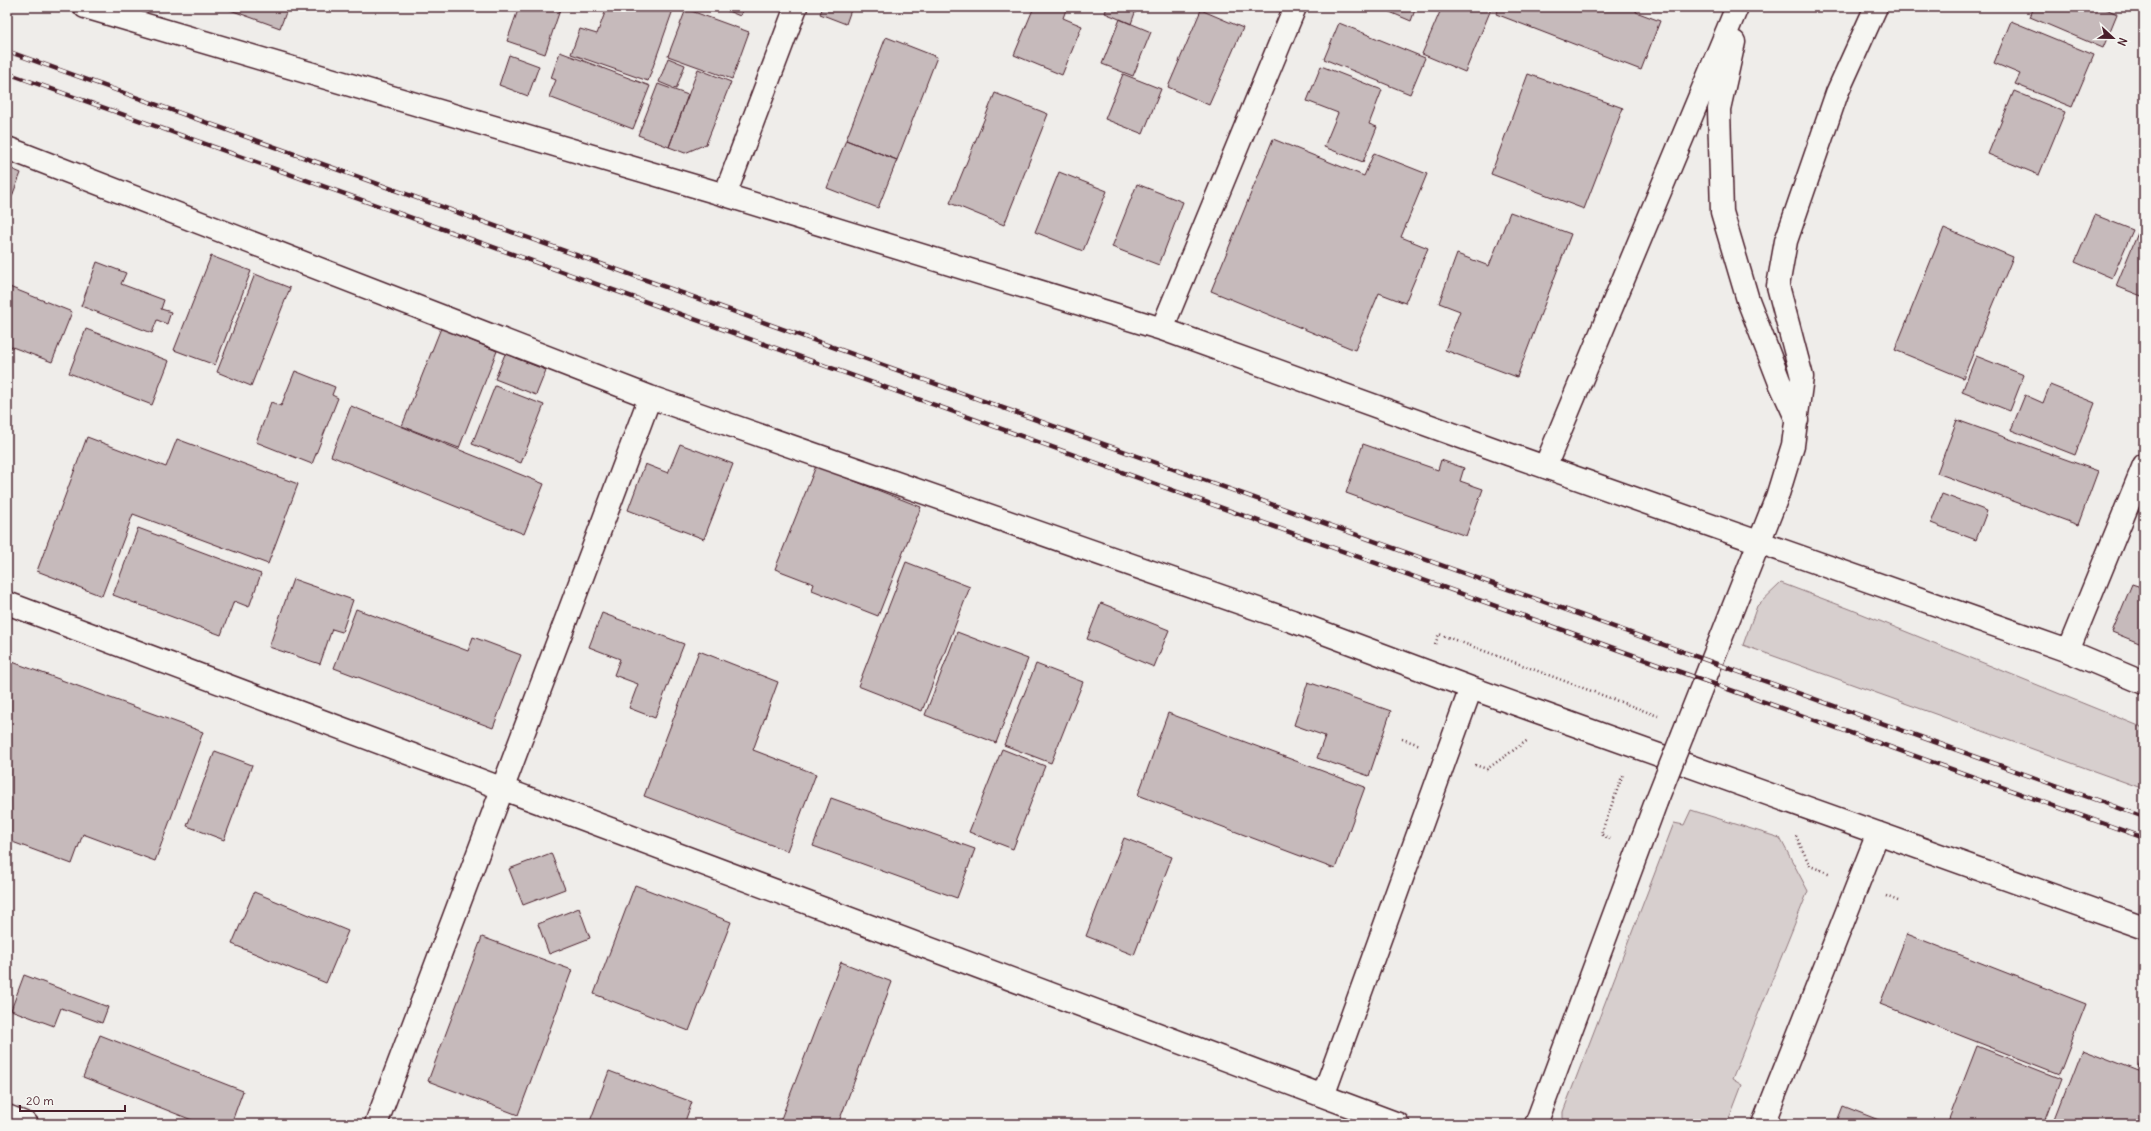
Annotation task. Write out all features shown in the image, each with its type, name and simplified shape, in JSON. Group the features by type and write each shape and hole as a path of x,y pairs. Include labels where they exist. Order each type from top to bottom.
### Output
{"main road":[{"path":"85,7 725,196 1162,329 1546,467 2068,651 2144,683"},
{"path":"725,196 796,7"},
{"path":"1162,329 1295,7"},
{"path":"1546,467 1737,7"},
{"path":"1741,7 1719,109 1722,212 1748,300 1780,383 1797,420"},
{"path":"1536,1124 1656,802 1776,497 1793,446 1802,377 1778,286 1786,241 1837,93 1876,7"},
{"path":"7,148 650,397 1292,621 1471,688 2144,928"},
{"path":"376,1124 501,788 650,397"},
{"path":"2068,651 2144,465"},
{"path":"7,603 1323,1096 1364,1118 1398,1124"},
{"path":"1323,1096 1471,688"},
{"path":"1763,1124 1878,833"},
{"path":"7,1116 27,1124"}],"path":[{"path":"1425,671 1439,634 1661,717"},
{"path":"1613,840 1601,834 1624,772"},
{"path":"100,1124 101,1120"}],"shaded area":[{"path":"1781,583 1850,609 2144,728 2144,789 1743,645 1757,606"},
{"path":"1691,810 1780,838 1808,891 1732,1079 1742,1085 1727,1124 1563,1124 1563,1112 1674,823 1684,825"}],"building":[{"path":"222,7 288,7 280,28"},
{"path":"519,7 561,7 545,54 507,41"},
{"path":"607,7 674,7 648,81 571,54 580,29 597,34"},
{"path":"718,7 744,7 740,16"},
{"path":"823,7 852,7 846,24 820,14"},
{"path":"1034,7 1067,7 1063,18 1082,26 1062,75 1014,55"},
{"path":"1107,7 1137,7 1131,24 1105,13"},
{"path":"1378,7 1416,7 1411,21"},
{"path":"1442,7 1492,7 1465,72 1422,54"},
{"path":"1499,7 1637,7 1636,12 1660,21 1641,70 1496,14"},
{"path":"2034,7 2102,7 2117,14 2103,48 2030,17"},
{"path":"686,9 749,32 732,79 668,56"},
{"path":"1201,10 1243,28 1209,105 1168,87"},
{"path":"1120,19 1151,32 1133,76 1102,64"},
{"path":"2011,21 2094,55 2072,107 2015,84 2020,74 1994,63"},
{"path":"1339,23 1425,58 1410,94 1324,59"},
{"path":"886,37 937,57 897,160 846,140"},
{"path":"560,52 650,86 633,129 549,97 556,80 551,78"},
{"path":"509,55 539,66 528,96 499,85"},
{"path":"668,58 685,65 676,89 659,82"},
{"path":"1321,66 1382,90 1369,124 1377,127 1363,162 1324,147 1338,113 1307,101"},
{"path":"698,69 731,82 706,144 685,153 669,147"},
{"path":"1123,74 1161,89 1143,134 1105,119"},
{"path":"1528,74 1623,108 1584,209 1491,174"},
{"path":"658,84 688,95 669,147 638,135"},
{"path":"2014,91 2065,112 2039,175 1988,154"},
{"path":"995,93 1048,114 1004,225 950,203"},
{"path":"1273,139 1364,176 1374,153 1427,174 1401,237 1428,248 1405,303 1379,293 1355,350 1211,291"},
{"path":"846,140 897,160 878,208 827,188"},
{"path":"7,167 21,173 7,209"},
{"path":"1059,172 1107,191 1083,251 1035,232"},
{"path":"1137,184 1183,202 1159,265 1112,247"},
{"path":"1510,212 1571,234 1517,377 1445,350 1460,311 1439,303 1457,254 1489,266"},
{"path":"2095,215 2133,230 2112,278 2075,262"},
{"path":"1944,228 2013,257 1963,378 1895,350"},
{"path":"2138,233 2144,236 2144,297 2116,286"},
{"path":"211,256 251,271 215,365 174,350"},
{"path":"97,262 126,273 121,284 164,300 161,309 171,312 167,324 157,320 152,333 81,306"},
{"path":"255,274 290,288 251,386 217,372"},
{"path":"7,286 72,312 52,362 7,345"},
{"path":"441,328 497,351 459,448 402,426"},
{"path":"86,329 169,361 152,405 69,373"},
{"path":"505,354 546,370 536,395 495,379"},
{"path":"1976,356 2024,375 2010,411 1962,392"},
{"path":"295,371 335,387 332,395 338,398 312,464 256,442 271,402 281,406"},
{"path":"2050,385 2095,403 2075,455 2011,430 2025,395 2043,403"},
{"path":"495,386 544,405 521,463 472,444"},
{"path":"351,406 544,484 524,534 331,456"},
{"path":"1957,420 2098,471 2078,525 1937,473"},
{"path":"87,437 166,467 177,439 298,484 268,564 133,514 102,596 37,571"},
{"path":"680,444 733,464 704,539 628,510 645,464 668,473"},
{"path":"1363,444 1438,470 1441,460 1464,468 1460,481 1483,489 1466,536 1346,493"},
{"path":"816,466 921,507 878,616 812,590 814,584 775,569"},
{"path":"1942,494 1987,511 1976,540 1931,523"},
{"path":"138,528 261,574 249,607 234,601 221,635 113,595"},
{"path":"906,562 970,587 922,711 858,686"},
{"path":"293,579 353,600 342,632 332,629 320,664 269,647"},
{"path":"2132,584 2144,588 2144,645 2112,632"},
{"path":"1101,603 1169,630 1154,667 1087,639"},
{"path":"356,609 468,651 473,637 521,655 493,728 334,668"},
{"path":"602,613 684,644 655,718 629,708 638,684 614,675 620,659 589,647"},
{"path":"957,632 1028,659 996,743 925,715"},
{"path":"699,651 778,682 753,750 816,774 787,851 644,796"},
{"path":"7,660 203,732 155,861 83,834 72,864 7,840"},
{"path":"1036,664 1083,682 1051,763 1004,745"},
{"path":"1308,682 1391,711 1369,776 1317,758 1325,736 1294,725"},
{"path":"1168,713 1365,787 1335,869 1138,795"},
{"path":"1002,749 1045,766 1013,849 969,832"},
{"path":"215,751 252,765 224,840 187,826"},
{"path":"831,798 975,849 957,898 813,846"},
{"path":"1124,838 1172,857 1134,955 1086,936"},
{"path":"551,853 565,889 523,905 509,869"},
{"path":"635,885 731,922 689,1031 594,994"},
{"path":"254,892 348,931 326,983 232,944"},
{"path":"579,908 590,938 549,954 538,924"},
{"path":"1907,934 2086,1004 2059,1074 1880,1004"},
{"path":"482,937 572,970 518,1115 428,1081"},
{"path":"841,962 892,982 838,1124 779,1124"},
{"path":"24,975 108,1007 102,1023 61,1008 54,1026 11,1010"},
{"path":"100,1035 243,1091 231,1124 202,1124 83,1077"},
{"path":"1977,1046 2061,1079 2044,1124 1947,1124"},
{"path":"2082,1049 2144,1073 2144,1124 2053,1124"},
{"path":"2144,1054 2144,1069 2139,1067"},
{"path":"609,1071 692,1102 684,1124 589,1124"},
{"path":"1843,1106 1889,1124 1836,1124"}],"railway":[{"path":"7,51 2144,817"},
{"path":"7,73 2144,838"}]}
